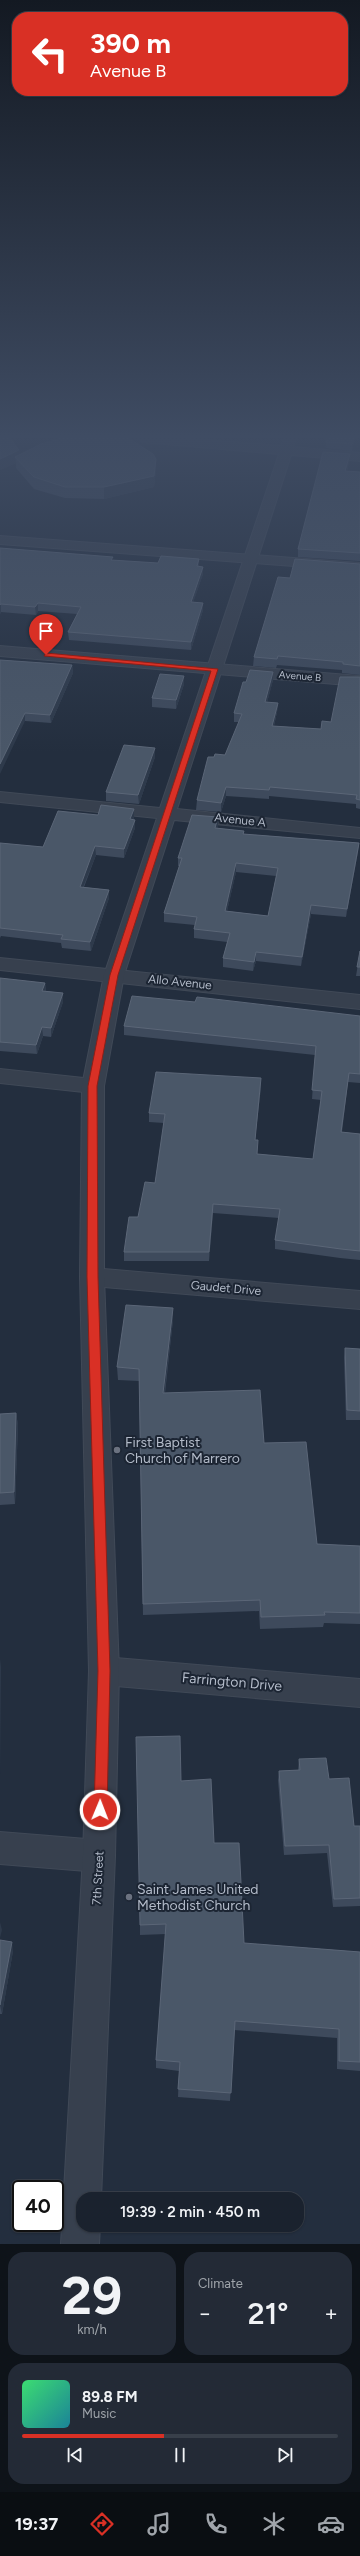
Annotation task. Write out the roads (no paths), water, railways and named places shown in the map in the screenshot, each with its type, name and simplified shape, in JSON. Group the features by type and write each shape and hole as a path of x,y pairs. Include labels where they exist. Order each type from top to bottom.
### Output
{"street":[{"path":"38,543 360,567"},
{"name":"7th Street","path":"80,2244 99,1856 104,1671 92,1277 93,1086 114,975 215,669 255,543"},
{"name":"Avenue B","path":"0,651 360,681"},
{"name":"Avenue A","path":"0,797 360,833"},
{"name":"Allo Avenue","path":"0,964 360,1002"},
{"path":"0,1076 93,1086"},
{"name":"Gaudet Drive","path":"92,1277 360,1300"},
{"name":"Farrington Drive","path":"104,1671 360,1693"},
{"path":"0,1848 99,1856"}],"place":[{"name":"First Baptist Church of Marrero","path":"117,1450"},
{"name":"Saint James United Methodist Church","path":"129,1897"}]}
